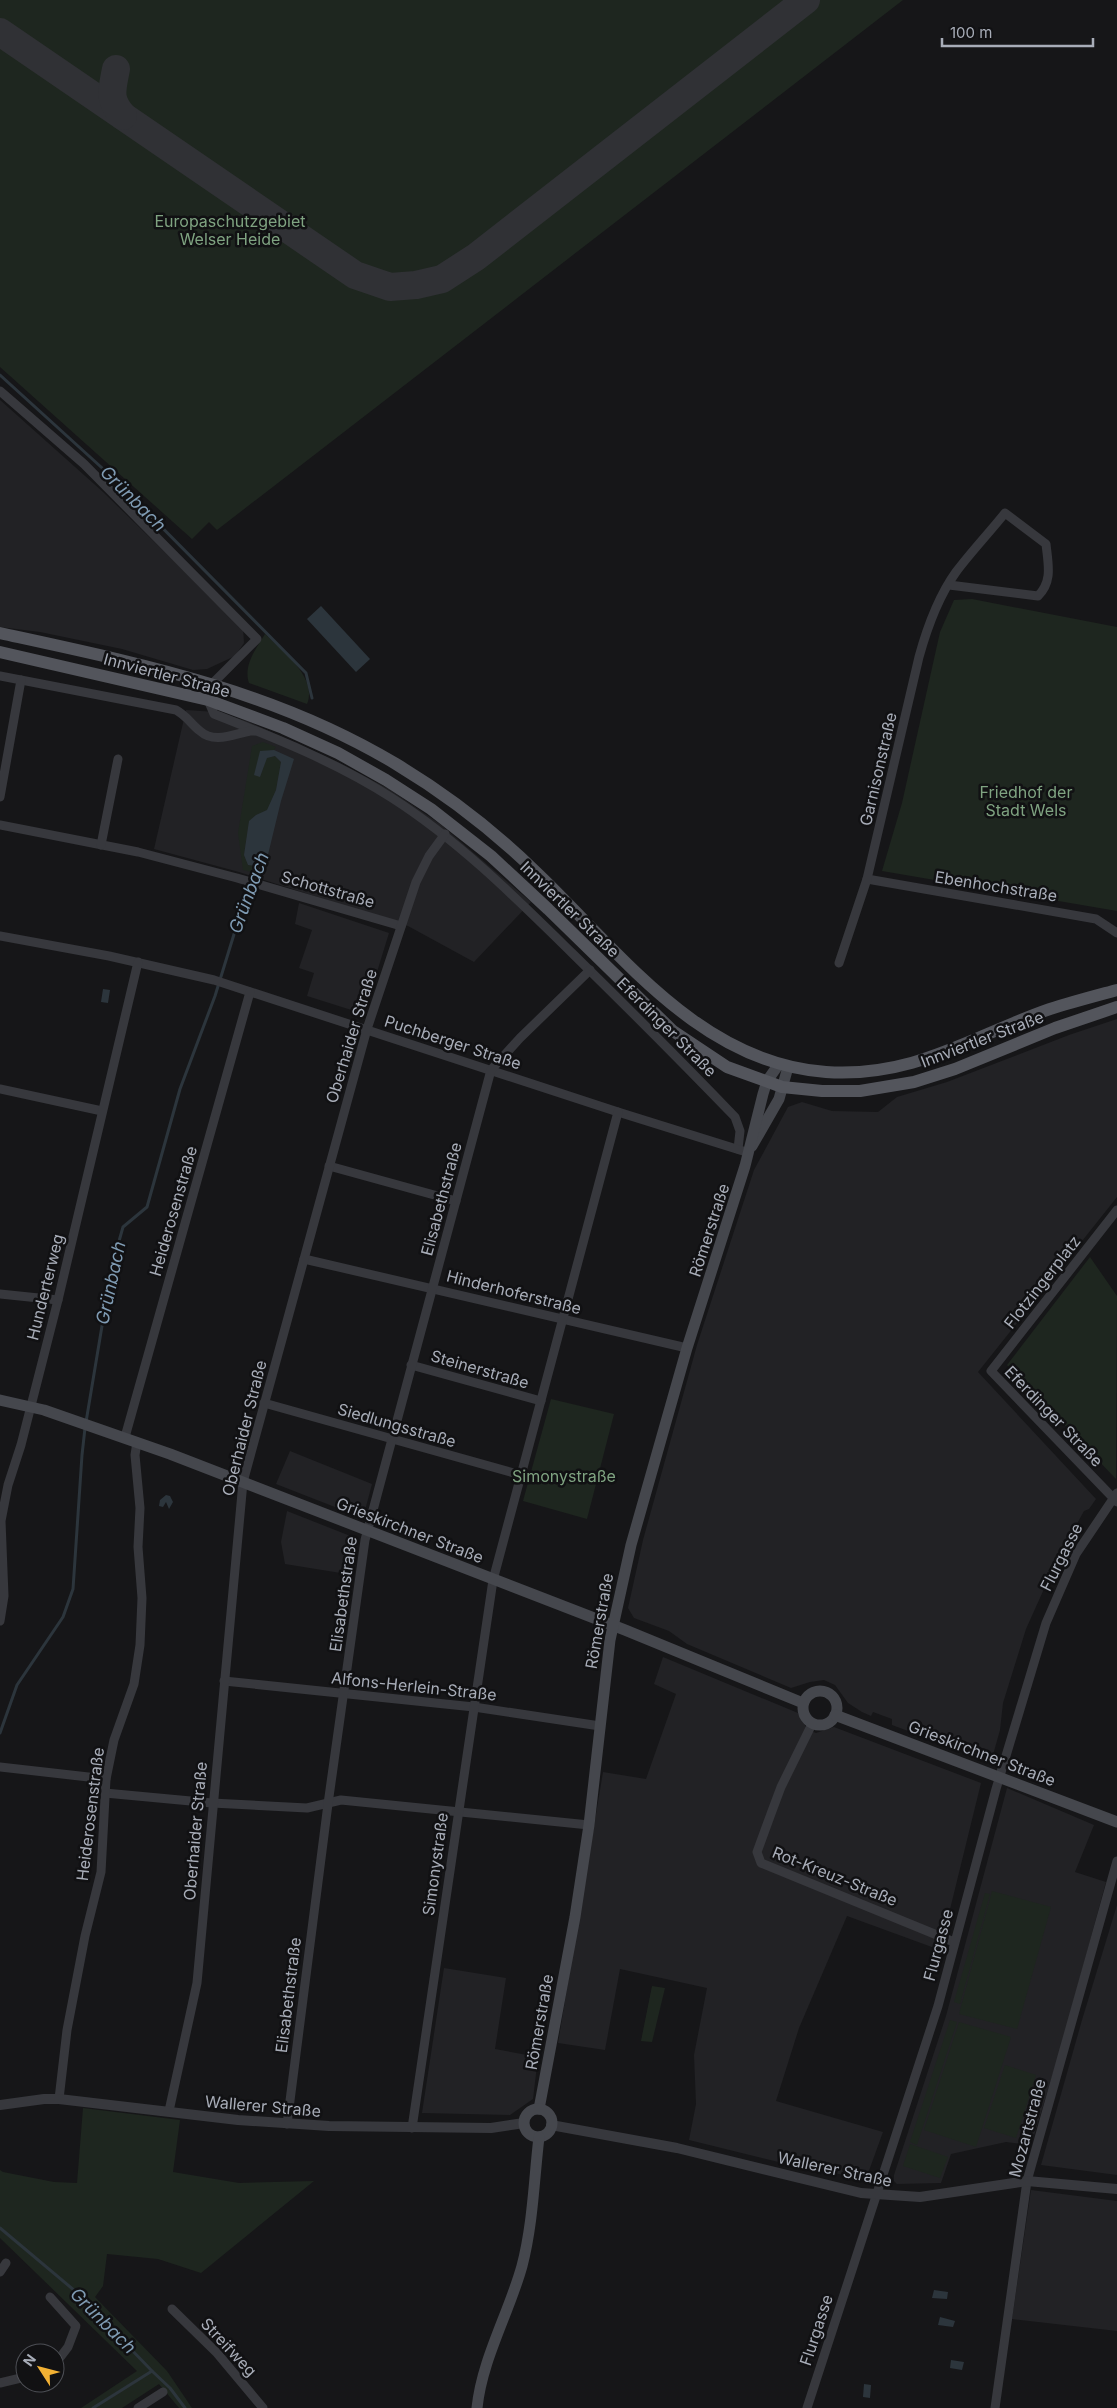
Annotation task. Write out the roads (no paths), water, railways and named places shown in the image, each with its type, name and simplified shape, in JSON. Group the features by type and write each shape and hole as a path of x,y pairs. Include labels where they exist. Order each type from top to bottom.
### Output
{"main road":[{"name":"Innviertler Straße","path":"0,633 213,683 287,709 335,731 395,763 442,793 533,868 635,971 684,1015 726,1042 784,1066 849,1072 892,1068 948,1052 1049,1009 1117,990"},
{"name":"Innviertler Straße","path":"0,652 208,700 283,728 338,753 386,780 431,809 468,837 520,882 673,1032 728,1066 782,1087 822,1091 860,1091 914,1082 955,1070 1055,1028 1117,1007"},
{"name":"Römerstraße","path":"539,2109 575,1917 589,1825 613,1625 630,1545 687,1348 730,1218 743,1150 753,1129 767,1081 784,1066"},
{"name":"Römerstraße","path":"743,1150 766,1126 782,1087 784,1066"},
{"name":"Grieskirchner Straße","path":"0,1400 30,1406 125,1437 613,1625 803,1703"},
{"path":"820,1691 826,1692 832,1696 837,1706 835,1715 830,1722 821,1725 812,1724 805,1718 803,1703 810,1694 820,1691"},
{"name":"Grieskirchner Straße","path":"835,1715 1117,1822"},
{"path":"539,2109 549,2115 551,2125 547,2132 539,2137 527,2132 524,2123 529,2112 539,2109"},
{"path":"477,2408 487,2367 522,2264 529,2229 539,2137"}],"street":[{"path":"0,391 84,464 258,639 213,683 208,700"},
{"name":"Garnisonstraße","path":"839,963 867,879 926,633 949,585 956,572 1005,513 1046,544 1049,579 1045,589 1038,596 949,585"},
{"path":"0,676 176,710 186,715 201,732 214,738 250,731 262,733"},
{"path":"0,797 21,680"},
{"name":"Eferdinger Straße","path":"208,700 214,714 262,733 348,772 390,796 445,834 496,878 735,1117 740,1131 743,1150"},
{"path":"101,845 118,759"},
{"name":"Schottstraße","path":"0,824 138,852 247,881 400,926"},
{"name":"Oberhaider Straße","path":"169,2111 197,1982 243,1482 367,1029 416,882 429,856 445,834"},
{"name":"Ebenhochstraße","path":"867,879 1096,919 1117,933"},
{"name":"Puchberger Straße","path":"0,936 138,962 218,981 618,1112 743,1150"},
{"name":"Hunderterweg","path":"0,1621 4,1596 1,1521 8,1485 58,1300 138,962"},
{"name":"Elisabethstraße","path":"287,2124 328,1804 368,1531 411,1365 491,1070 520,1038 590,970"},
{"name":"Heiderosenstraße","path":"125,1437 250,992"},
{"path":"0,1089 102,1111"},
{"name":"Simonystraße","path":"412,2128 493,1580 618,1112"},
{"path":"329,1166 456,1201"},
{"name":"Flotzingerplatz","path":"991,1371 1117,1210"},
{"name":"Hinderhoferstraße","path":"304,1259 687,1348"},
{"path":"0,1294 58,1300"},
{"name":"Steinerstraße","path":"411,1365 541,1402"},
{"name":"Eferdinger Straße","path":"991,1371 1116,1498"},
{"name":"Siedlungsstraße","path":"264,1403 521,1475"},
{"name":"Heiderosenstraße","path":"59,2099 67,2030 101,1872 106,1779 114,1740 134,1684 140,1645 142,1598 138,1547 140,1508 135,1455 136,1442"},
{"name":"Flurgasse","path":"806,2408 938,2006 954,1942 1029,1675 1060,1587 1076,1554 1116,1498"},
{"name":"Alfons-Herlein-Straße","path":"224,1680 474,1707 600,1726"},
{"name":"Rot-Kreuz-Straße","path":"812,1724 772,1811 757,1852 761,1863 954,1942"},
{"path":"0,1767 106,1779"},
{"path":"105,1794 212,1803 308,1808 342,1800 589,1825"},
{"name":"Mozartstraße","path":"995,2408 1027,2181 1117,1861"},
{"name":"Wallerer Straße","path":"0,2105 44,2099 59,2099 287,2124 412,2128 491,2128 524,2123"},
{"name":"Wallerer Straße","path":"551,2125 644,2141 876,2195 937,2196 1027,2181 1117,2189"},
{"path":"0,2272 6,2263"},
{"path":"50,2297 76,2326 65,2351"},
{"name":"Streifweg","path":"172,2309 217,2353 263,2408"},
{"path":"0,2383 15,2379"},
{"path":"138,2408 163,2392"}],"waterway":[{"name":"Grünbach","path":"0,375 112,477 306,673 312,698"},
{"name":"Grünbach","path":"86,1422 112,1266 123,1227 147,1207 180,1089 215,996 247,892 263,863"},
{"name":"Grünbach","path":"0,1733 17,1685 63,1617 73,1589 85,1428"},
{"name":"Grünbach","path":"0,2228 75,2291 152,2371 93,2408"},
{"path":"152,2371 170,2388 185,2408"}],"park label":[{"name":"Europaschutzgebiet Welser Heide","path":"230,230"},
{"name":"Friedhof der Stadt Wels","path":"1026,801"}]}
